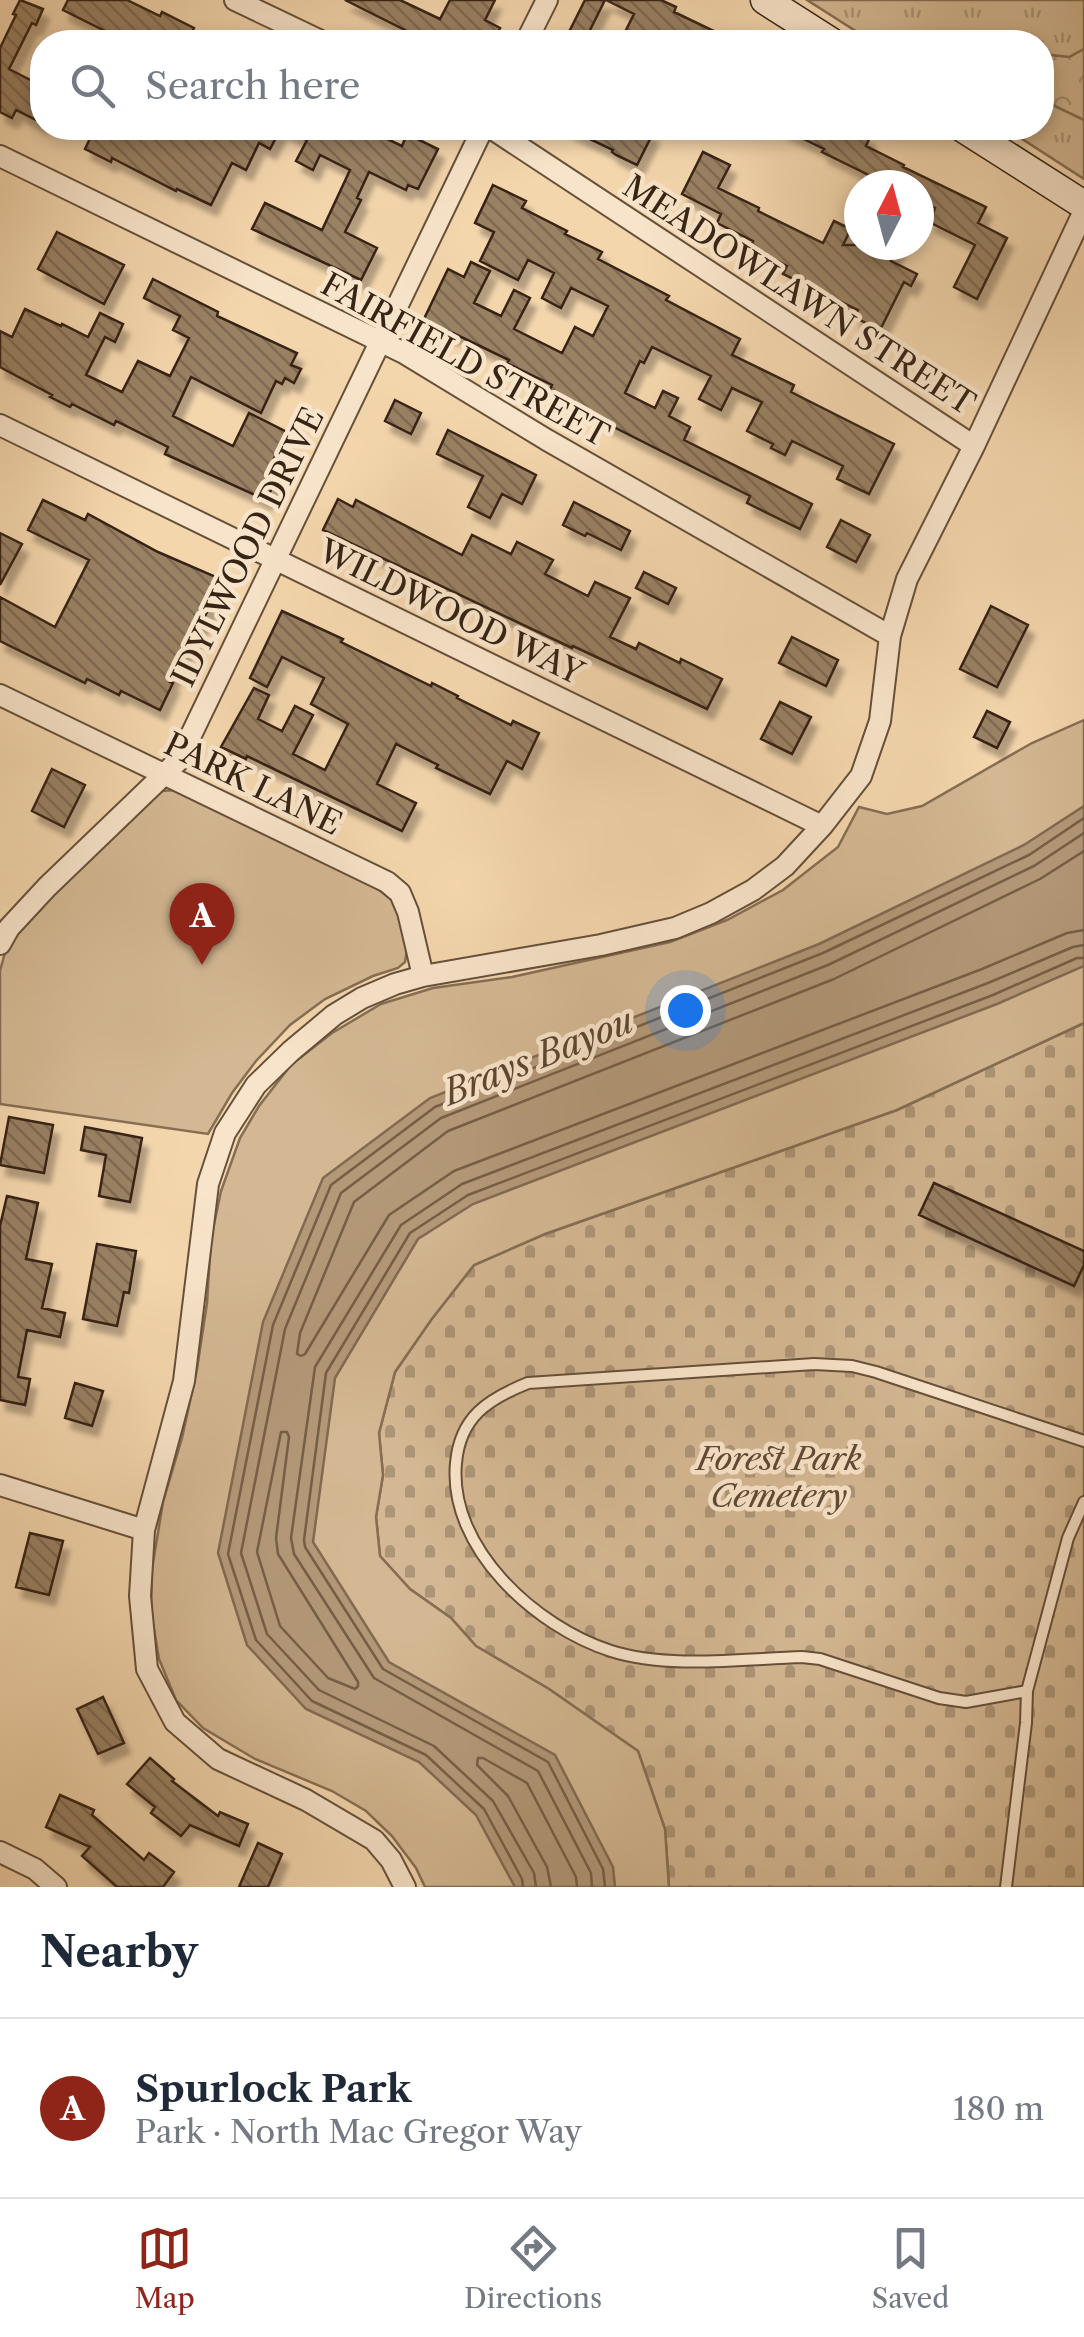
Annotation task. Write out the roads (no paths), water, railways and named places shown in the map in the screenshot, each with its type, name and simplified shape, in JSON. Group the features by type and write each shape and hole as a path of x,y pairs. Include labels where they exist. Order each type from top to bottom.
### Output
{"main road":[{"path":"765,0 812,30"},
{"path":"982,140 1084,208"}],"street":[{"path":"235,0 298,30"},
{"path":"532,30 547,0"},
{"name":"IDYLWOOD DRIVE","path":"0,944 9,928 47,887 178,760 477,140"},
{"name":"MEADOWLAWN STREET","path":"510,140 974,446"},
{"name":"FAIRFIELD STREET","path":"0,156 381,342 890,636"},
{"path":"405,1887 391,1860 374,1840 306,1800 218,1759 174,1722 147,1669 140,1596 144,1530 184,1380 208,1184 224,1133 256,1085 291,1050 362,998 423,976 675,928 753,890 785,866 861,776 880,720 890,636 906,579 974,446 1084,208"},
{"name":"WILDWOOD WAY","path":"0,425 822,826"},
{"name":"PARK LANE","path":"0,695 387,882 400,893 408,912 423,976"},
{"path":"0,1485 144,1530"},
{"path":"0,1852 35,1868 56,1887"}],"lane":[{"path":"1028,1691 966,1702 939,1698 802,1656 668,1661 640,1659 608,1650 552,1624 484,1556 458,1507 454,1480 457,1454 465,1428 482,1406 504,1392 528,1384 814,1364 876,1372 1084,1441"},
{"path":"1006,1887 1028,1691 1068,1538 1084,1502"}],"water":[{"name":"Brays Bayou","path":"1084,806 1084,966 997,1004 473,1204 418,1239 335,1378 313,1542 389,1662 555,1755 613,1867 615,1887 515,1887 476,1815 419,1762 306,1709 247,1645 218,1553 263,1322 323,1178 430,1098 819,944 1024,845"}],"place":[{"name":"Spurlock Park","path":"202,965"}],"park label":[{"name":"Forest Park Cemetery","path":"779,1478"}]}
